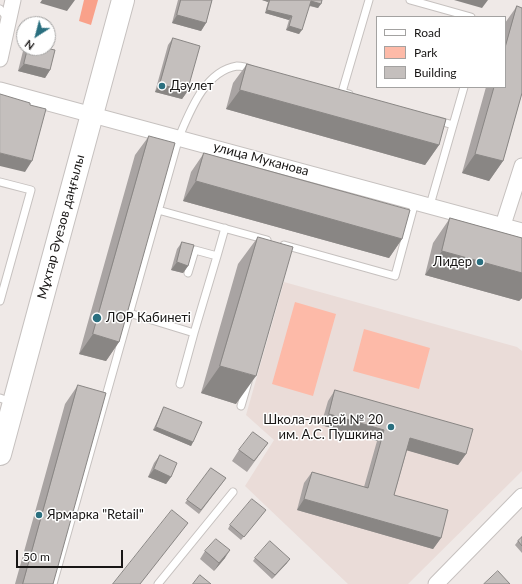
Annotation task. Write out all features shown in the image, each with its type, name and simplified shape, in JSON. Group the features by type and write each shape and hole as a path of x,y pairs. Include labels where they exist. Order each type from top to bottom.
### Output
{"main road":[{"name":"Мұхтар Әуезов даңғылы","path":"0,454 7,400 123,0"}],"street":[{"path":"0,59 4,14 13,0"},
{"name":"улица Муканова","path":"0,90 179,137 522,231"},
{"path":"503,225 522,166"},
{"path":"436,584 522,496"}],"lane":[{"path":"357,97 339,92 369,0"},
{"path":"410,0 467,16"},
{"path":"53,584 179,137 192,106 215,76 238,66 260,72"},
{"path":"158,210 395,276 453,125 464,88"},
{"path":"431,118 453,125"},
{"path":"0,182 31,190 0,301"},
{"path":"180,384 225,228"},
{"path":"285,253 287,246"},
{"path":"188,272 195,250 217,256"},
{"path":"129,313 194,333"},
{"path":"241,406 250,376"},
{"path":"158,584 233,492"}],"shaded area":[{"path":"84,0 98,0 91,25 79,21"},
{"name":"Школа-лицей № 20 им. А.С. Пушкина","path":"284,282 517,347 522,351 522,471 408,584 348,584 245,486 274,440 246,415"}],"green space":[{"path":"295,302 336,314 313,396 272,384"},
{"path":"364,329 430,348 419,389 353,371"}],"building":[{"path":"181,0 212,0 206,23 177,15"},
{"path":"270,0 322,0 321,4 311,1 302,30 289,26 292,16 267,10"},
{"path":"517,6 522,8 522,93 503,161 475,154 494,88 506,88 506,44"},
{"path":"173,38 200,46 187,92 160,84"},
{"path":"26,56 54,56 50,70 24,64"},
{"path":"247,64 446,119 439,145 240,90"},
{"path":"0,94 46,109 32,161 0,153"},
{"path":"149,136 175,143 119,342 93,334"},
{"path":"204,153 410,210 402,239 196,181"},
{"path":"450,218 522,238 522,273 442,251"},
{"path":"258,237 293,247 256,376 220,366"},
{"path":"182,242 194,245 188,266 177,262"},
{"path":"78,385 106,393 53,584 23,584"},
{"name":"Школа-лицей № 20 им. А.С. Пушкина","path":"335,390 473,429 466,454 410,438 394,495 448,510 441,538 304,499 312,472 368,488 384,430 329,414"},
{"path":"164,407 202,422 193,442 156,427"},
{"path":"253,432 268,443 254,461 239,450"},
{"path":"160,455 177,463 171,477 154,469"},
{"path":"211,468 226,478 201,510 187,500"},
{"path":"252,499 266,510 244,537 230,525"},
{"path":"172,510 188,523 140,584 113,584"},
{"path":"522,537 522,546 518,541"},
{"path":"216,539 230,550 219,563 205,551"},
{"path":"270,541 290,559 275,575 255,558"},
{"path":"498,571 510,584 484,584"},
{"path":"200,575 211,584 193,584"}],"place":[{"name":"Дәулет","path":"162,86"},
{"name":"Лидер","path":"480,262"},
{"name":"ЛОР Кабинетi","path":"97,318"},
{"name":"Школа-лицей № 20 им. А.С. Пушкина","path":"391,427"},
{"name":"Ярмарка \"Retail\"","path":"39,515"}]}
